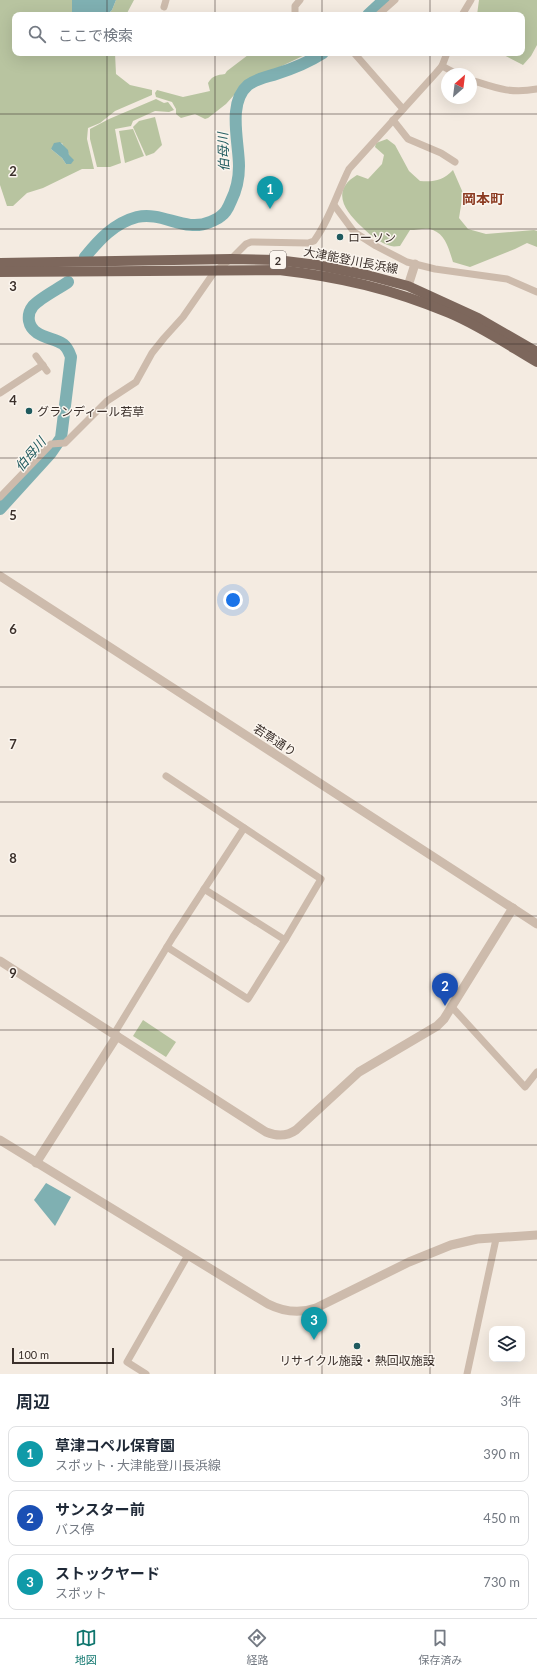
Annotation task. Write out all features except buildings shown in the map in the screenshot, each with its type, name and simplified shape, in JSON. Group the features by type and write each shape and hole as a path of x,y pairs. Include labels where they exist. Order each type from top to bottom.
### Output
{"main road":[{"name":"大津能登川長浜線","path":"0,263 232,259 277,260 317,265 367,275 408,286 478,318 536,351"},
{"name":"大津能登川長浜線","path":"0,272 102,270 279,270 324,275 404,296 450,314 537,362"}],"street":[{"path":"381,12 394,0"},
{"path":"464,12 471,0"},
{"path":"295,12 296,2"},
{"path":"357,56 403,109"},
{"path":"0,497 51,444 65,443 108,402 136,382 152,353 182,317 215,271 232,259 246,244 251,242 308,243 314,241 334,205 340,186 349,170 442,66 446,56"},
{"path":"442,66 446,68"},
{"path":"477,82 519,92 537,89"},
{"path":"393,120 408,139 441,153 455,162"},
{"path":"334,205 354,232 376,246 415,264 435,269 507,279 537,292"},
{"path":"408,286 415,264"},
{"path":"0,393 45,368 36,356"},
{"name":"若草通り","path":"0,576 537,924"},
{"path":"166,776 320,879 285,940 248,999 167,947"},
{"path":"36,1163 116,1035 167,947 244,828"},
{"path":"204,890 285,940"},
{"path":"0,961 266,1132 274,1135 284,1135 296,1130 359,1072 437,1026 444,1019 513,908"},
{"path":"451,1006 525,1087 537,1072"},
{"path":"0,1140 276,1308 287,1311 306,1312 431,1252 451,1245 470,1241 537,1235"},
{"path":"467,1374 496,1239"},
{"path":"146,1374 127,1362 188,1255"}],"green space":[{"path":"0,0 72,0 72,12 12,12 12,56 115,56 116,74 130,85 152,90 152,95 115,111 100,123 88,128 87,139 94,169 82,169 43,188 27,193 13,206 7,206 0,185","holes":["62,143 69,157 66,164 62,158 51,149"]},
{"path":"116,0 134,0 128,12 110,12"},
{"path":"479,0 537,0 537,45 531,56 523,65 506,56 525,56 525,12 477,12"},
{"path":"247,56 303,56 244,84 226,104 205,119 195,114 181,118 176,114 176,109 172,102 156,97 155,93 157,90 183,97 210,91 208,83 211,79 217,75 225,74"},
{"path":"156,99 164,103 168,102 174,110 169,112 155,111 133,121 131,126 115,129 121,163 110,167 97,167 90,139 90,129 109,119"},
{"path":"155,117 162,145 154,153 146,156 133,127 139,121"},
{"path":"133,129 144,156 125,163 119,131"},
{"path":"387,139 395,145 409,171 420,181 442,179 453,170 463,193 459,218 468,229 486,234 534,230 537,231 537,247 527,243 470,267 453,262 444,239 441,235 431,229 410,230 400,246 391,246 375,238 350,214 343,201 342,194 349,181 357,175 368,179 382,164 384,155 375,147 376,143"},
{"path":"143,1020 176,1042 166,1057 133,1036"}],"water":[{"path":"72,0 116,0 110,12 72,12"},
{"path":"60,142 68,150 69,155 74,160 71,164 66,164 62,158 51,149 54,143"},
{"path":"46,1183 71,1197 55,1226 34,1200"}],"waterway":[{"name":"伯母川","path":"371,12 384,0"},
{"name":"伯母川","path":"85,257 96,244 114,228 121,223 137,217 156,217 183,224 201,225 223,215 233,197 238,180 239,166 236,112 242,93 248,85 254,81 294,68 318,56"},
{"name":"伯母川","path":"0,509 50,454 61,438 71,357 63,344 43,336 34,330 29,321 29,313 36,303 68,282"}],"place":[{"name":"草津コペル保育園","path":"270,209"},
{"name":"ローソン","path":"340,237"},
{"name":"グランディール若草","path":"29,411"},
{"name":"サンスター前","path":"445,1006"},
{"name":"ストックヤード","path":"314,1340"},
{"name":"リサイクル施設・熱回収施設","path":"357,1346"}],"district":[{"name":"岡本町","path":"483,198"}]}
